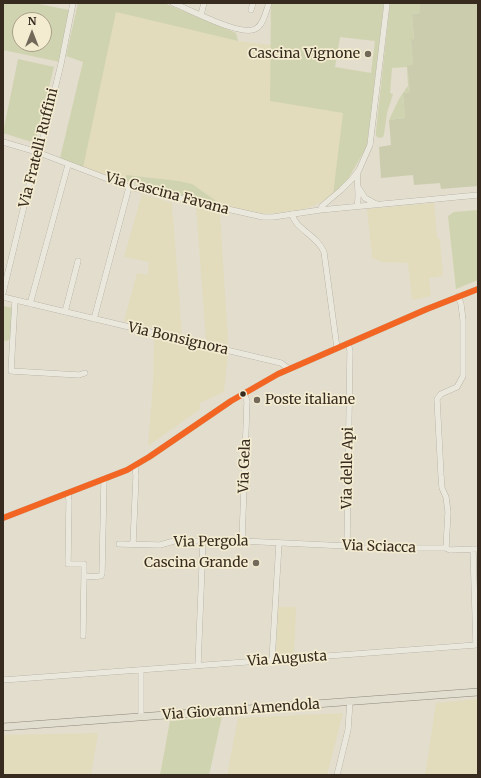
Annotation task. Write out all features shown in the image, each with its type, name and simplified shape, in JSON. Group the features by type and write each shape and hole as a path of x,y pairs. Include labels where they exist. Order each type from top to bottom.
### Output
{"main road":[{"name":"Via Giovanni Amendola","path":"3,727 478,692"}],"street":[{"name":"Via Fratelli Ruffini","path":"3,293 37,152 42,142 61,64 73,3"},
{"path":"173,3 231,28 252,31 260,25 269,3"},
{"path":"201,15 204,3"},
{"path":"251,10 252,3"},
{"path":"320,210 322,206 346,186 359,170 368,150 372,137 387,3"},
{"name":"Via Cascina Favana","path":"3,142 37,152 129,187 263,218 320,210 478,194"},
{"path":"30,304 68,165"},
{"path":"357,206 359,170"},
{"path":"357,186 363,196 376,204"},
{"path":"94,318 129,187"},
{"path":"292,214 294,221 318,242 324,252 337,348"},
{"path":"65,312 78,261"},
{"path":"3,518 104,480 134,466 244,393 289,369 478,288"},
{"path":"446,548 448,512 446,497 442,488 437,399 440,394 457,387 463,376 463,320 461,304 458,296"},
{"name":"Via Bonsignora","path":"3,297 281,363 289,369"},
{"path":"15,300 11,371 79,375 85,373"},
{"name":"Via delle Api","path":"347,546 350,407 350,352 348,343"},
{"name":"Via Gela","path":"242,541 247,401 244,393"},
{"path":"132,544 136,476 134,466"},
{"path":"84,577 101,576 104,480"},
{"path":"68,493 68,564 84,564 82,636"},
{"name":"Via Pergola","path":"119,544 160,545 174,541 242,541 279,543"},
{"path":"198,665 203,542"},
{"path":"272,660 279,543"},
{"name":"Via Sciacca","path":"279,543 347,546 354,548 446,548 450,550 475,549"},
{"name":"Via Augusta","path":"3,680 477,645 475,549"},
{"path":"141,670 141,717"},
{"path":"337,775 348,730 350,701"}],"shaded area":[{"path":"116,12 238,41 271,45 270,101 343,113 333,194 323,201 308,208 265,214 222,205 192,184 179,181 126,175 125,181 83,168"},
{"path":"142,194 172,203 182,334 124,321 137,273 148,275 149,262 124,257"},
{"path":"434,203 437,237 440,240 443,276 429,278 431,296 412,300 408,263 382,262 372,258 367,209"},
{"path":"196,207 220,213 228,344 206,340"},
{"path":"154,338 228,354 224,392 200,403 200,409 148,446 153,384"},
{"path":"278,607 296,607 294,655 280,656 276,654"},
{"path":"478,699 478,775 425,775 436,703"},
{"path":"343,713 327,775 227,775 238,718"},
{"path":"98,733 91,775 3,775 3,735"}],"green space":[{"path":"3,3 34,3 69,10 60,62 12,52 52,52 52,12 12,12 12,52 3,50"},
{"path":"78,3 164,3 236,33 238,41 116,12 83,168 60,158 83,62 66,56"},
{"path":"271,3 384,3 367,146 347,181 333,194 343,113 270,101","holes":["340,37 375,41 371,73 335,67"]},
{"path":"390,3 420,3 420,13 412,14 414,40 411,40 413,66 407,66 410,92 403,93 408,86 407,67 392,68 390,93 393,94 387,113 384,134 383,137 379,138 376,136 376,131"},
{"path":"420,3 478,3 478,186 441,189 440,183 414,185 413,175 381,178 379,147 391,145 389,120 405,118 403,93 410,92 407,66 413,65 411,40 414,39 412,14 420,13"},
{"path":"18,59 54,67 35,143 3,133"},
{"path":"403,93 405,118 389,120 399,99"},
{"path":"126,175 179,181 192,184 222,205 125,181"},
{"path":"478,210 478,280 456,289 448,216 454,212"},
{"path":"3,306 12,308 11,338 7,341 3,340"},
{"path":"222,716 209,775 160,775 170,721"}],"transit line":[{"path":"3,518 127,470 149,457 231,401 278,374 427,309 478,289"}],"place":[{"name":"Cascina Vignone","path":"368,54"},
{"name":"Poste italiane","path":"257,400"},
{"name":"Cascina Grande","path":"256,563"}]}
